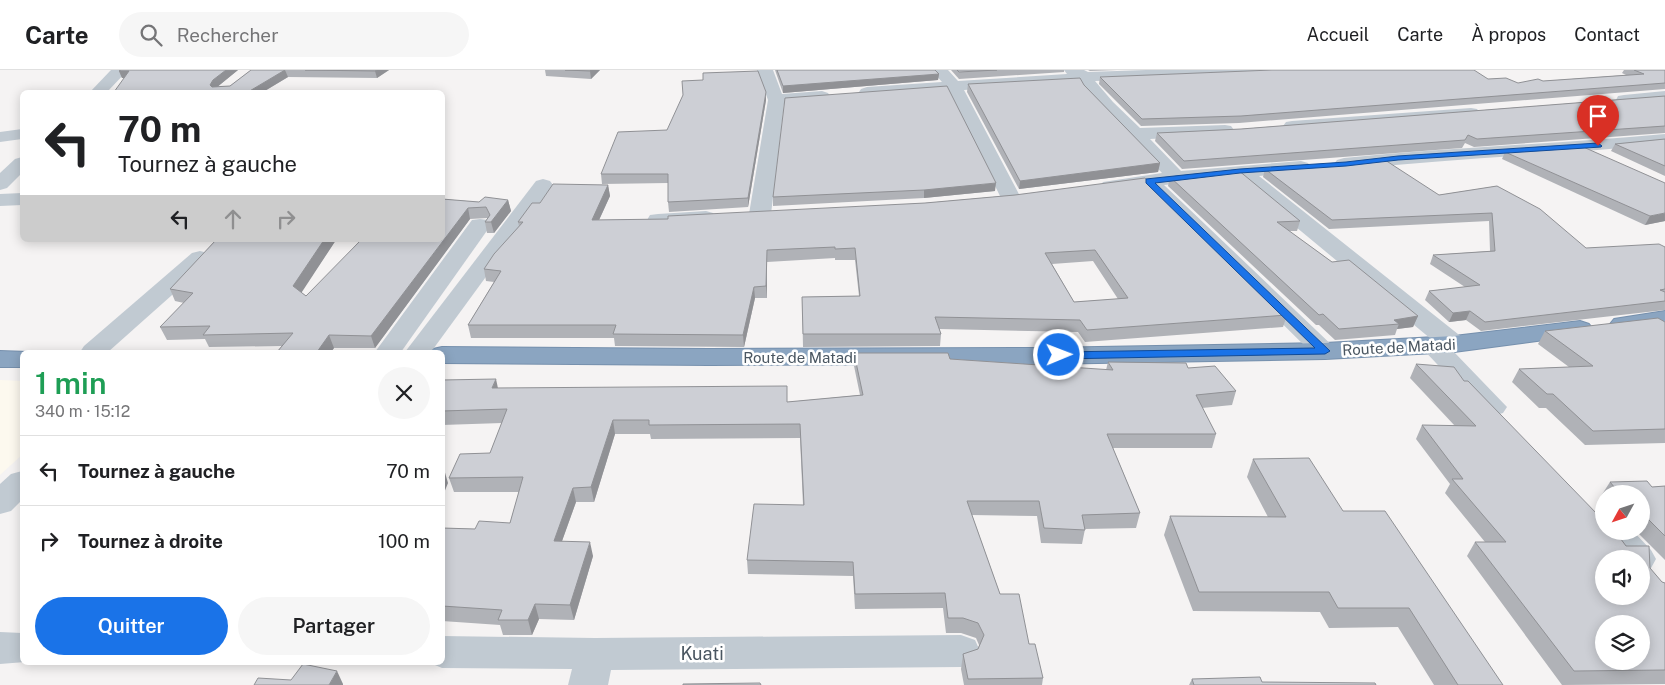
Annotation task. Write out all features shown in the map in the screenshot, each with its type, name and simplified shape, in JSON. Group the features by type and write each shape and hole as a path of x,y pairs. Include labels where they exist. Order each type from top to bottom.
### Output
{"highway":[{"name":"Route de Matadi","path":"445,355 709,357 1030,356 1325,351 1443,345 1663,320"},
{"path":"0,359 20,359"}],"street":[{"path":"100,90 120,70"},
{"path":"658,220 751,214 776,100 765,70"},
{"path":"938,70 953,85 1002,199 1031,196"},
{"path":"855,93 1078,73 1270,70"},
{"path":"1078,73 1176,177"},
{"path":"776,100 835,95"},
{"path":"1603,101 1665,96"},
{"path":"1278,127 1486,112"},
{"path":"1136,134 1239,130"},
{"path":"0,136 20,134"},
{"path":"1090,188 1240,171 1322,166 1398,158 1582,147 1665,139"},
{"path":"1582,147 1615,162"},
{"path":"0,184 20,165"},
{"path":"1240,171 1443,345 1508,423"},
{"path":"1149,181 1325,351"},
{"path":"419,350 543,185"},
{"path":"0,200 20,198"},
{"path":"389,350 480,225"},
{"path":"95,350 200,258"},
{"path":"0,503 20,484"},
{"path":"1621,540 1631,550"},
{"path":"0,648 20,648"},
{"name":"Kuati","path":"445,652 592,669 961,651"}],"shaded area":[{"path":"0,380 20,381 20,457 0,475"}],"building":[{"path":"226,70 213,80 210,85 212,87 230,86 251,70 285,70 251,90 115,90 129,71 119,71"},
{"path":"305,70 377,70 375,71"},
{"path":"777,70 935,70 939,74 783,86"},
{"path":"957,70 997,70 959,72"},
{"path":"1272,70 1474,70 1488,79 1506,78 1518,83 1538,79 1543,81 1644,74 1634,70 1665,70 1665,83 1241,116 1142,119 1100,77"},
{"path":"758,71 766,92 748,198 668,202 668,174 601,174 618,132 667,130 683,95 682,81 703,80 703,73"},
{"path":"1080,78 1084,85 1160,163 1020,181 968,84"},
{"path":"947,86 996,183 924,190 773,197 785,98"},
{"path":"1665,96 1665,126 1477,139 1468,135 1465,140 1184,161 1157,133 1241,129"},
{"path":"1665,139 1665,166 1615,144"},
{"path":"1581,146 1665,183 1665,213 1650,216 1505,152"},
{"path":"1385,160 1439,195 1497,186 1540,209 1586,248 1659,244 1665,247 1665,289 1660,290 1665,292 1665,301 1485,322 1470,311 1453,313 1429,291 1480,285 1433,255 1495,251 1492,213 1332,220 1265,169"},
{"path":"1238,170 1300,221 1277,222 1332,262 1349,260 1418,316 1394,320 1399,324 1339,329 1323,314 1319,315 1170,177"},
{"path":"1145,178 1287,315 1087,330 1080,320 935,317 941,334 803,334 802,297 860,296 855,248 835,249 835,247 767,250 766,286 754,287 743,335 613,334 616,325 468,325 501,271 484,269 494,254 523,222 518,222 532,203 540,203 553,184 608,185 592,220 668,219 668,216 925,203 1015,195","holes":["1095,250 1128,298 1074,302 1045,253"]},
{"path":"485,197 508,200 491,222 485,222 490,215 486,207 468,208 445,238 445,199 479,202"},
{"path":"214,242 323,242 293,286 306,296 359,242 442,242 371,336 329,335 318,350 279,350 293,333 203,335 210,326 160,327 193,293 170,289"},
{"path":"1658,318 1665,322 1665,429 1593,431 1553,394 1547,394 1519,369 1593,366 1545,331"},
{"path":"854,353 948,353 950,359 1113,370 1108,362 1186,363 1188,368 1215,366 1236,391 1196,395 1216,434 1107,434 1140,513 1082,515 1085,530 1044,528 1039,501 967,501 1000,594 1019,594 1029,644 1035,644 1043,678 968,679 963,654 978,649 984,635 978,623 963,618 948,618 945,593 855,594 853,562 747,560 754,504 804,505 800,424 649,425 649,420 613,420 591,487 573,488 554,541 590,542 570,605 535,604 528,620 498,620 502,610 445,606 445,528 475,529 479,521 510,523 523,477 449,478 460,454 490,453 507,409 445,411 445,380 496,379 492,388 787,386 787,402 863,395"},
{"path":"1416,364 1454,367 1464,381 1468,381 1595,512 1595,540 1622,540 1626,546 1649,546 1649,550 1595,550 1595,605 1650,605 1650,568 1665,583 1665,670 1574,671 1475,542 1506,542 1452,479 1463,479 1422,425 1476,426"},
{"path":"1309,458 1343,511 1385,511 1503,685 1458,685 1409,608 1338,608 1329,592 1199,592 1170,516 1286,517 1253,459"},
{"path":"1647,481 1652,487 1665,486 1665,536 1650,521 1650,485 1612,485 1610,482"},
{"path":"302,665 337,671 329,685 254,685 258,678 291,680"},
{"path":"1260,677 1262,682 1375,683 1376,685 1194,685 1192,679"},
{"path":"760,683 761,685 683,685 683,684"}],"route":[{"path":"1059,355 1325,351 1149,181 1240,171 1346,164 1398,158 1598,146"}]}
